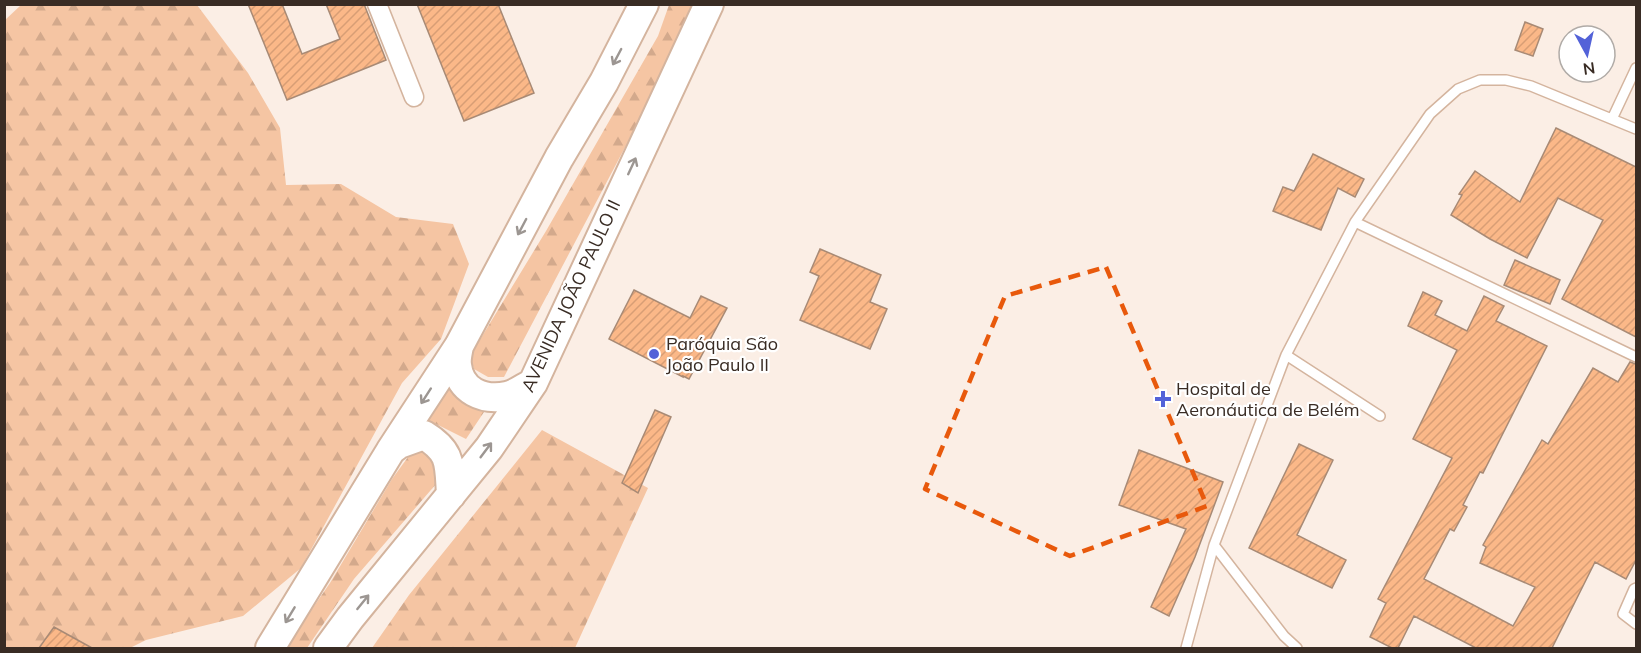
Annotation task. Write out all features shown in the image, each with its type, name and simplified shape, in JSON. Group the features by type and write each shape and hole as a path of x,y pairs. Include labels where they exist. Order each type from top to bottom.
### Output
{"main road":[{"path":"270,648 391,450 459,346 559,158 604,82 644,4"},
{"name":"AVENIDA JOÃO PAULO II","path":"328,648 489,448 533,382 709,4"},
{"path":"459,346 457,364 460,375 463,384 474,392 491,397 509,395 533,382"},
{"path":"391,450 399,444 424,435 438,443 448,462 451,495"}],"street":[{"path":"377,4 414,97"}],"lane":[{"path":"1612,119 1636,68"},
{"path":"1186,648 1214,545 1286,354 1355,222 1430,114 1458,89 1480,80 1506,81 1531,86 1636,129"},
{"path":"1355,222 1636,357"},
{"path":"1286,354 1380,416"},
{"path":"1214,545 1284,636 1297,648"},
{"path":"1636,588 1623,614 1636,624"}],"highlighted area":[{"path":"1106,267 1207,506 1070,556 925,489 1005,296"}],"green space":[{"path":"21,5 197,5 248,73 280,128 286,185 341,184 396,217 453,224 469,264 441,339 402,383 301,568 243,616 146,640 130,648 92,648 54,627 39,648 5,648 4,21"},
{"path":"669,5 697,5 690,24 504,377 488,377 474,369 470,356 546,231 658,36"},
{"path":"446,385 486,409 466,439 428,420"},
{"path":"542,430 648,488 575,648 372,648 409,595"},
{"path":"429,448 443,476 354,579 307,648 285,648 330,583 392,479 411,453"}],"building":[{"path":"248,4 282,4 302,54 340,39 326,4 364,4 386,60 287,100"},
{"path":"417,4 498,4 534,93 464,121"},
{"path":"1525,22 1543,29 1533,56 1515,50"},
{"path":"1556,128 1636,167 1636,337 1562,299 1603,220 1558,198 1527,258 1451,215 1462,195 1459,194 1475,171 1520,202"},
{"path":"1313,154 1364,179 1355,197 1338,188 1321,230 1273,211 1283,187 1294,191"},
{"path":"820,249 881,275 870,302 887,309 870,349 800,320 819,276 810,272"},
{"path":"1515,260 1560,280 1550,304 1504,285"},
{"path":"634,290 690,318 701,296 727,308 689,379 609,339"},
{"path":"1423,292 1442,301 1435,315 1467,331 1484,296 1504,306 1496,321 1547,346 1483,473 1480,472 1463,505 1467,507 1454,531 1450,529 1424,579 1513,626 1535,587 1480,563 1486,547 1483,545 1542,440 1548,444 1593,368 1618,382 1630,362 1636,364 1636,560 1626,579 1595,562 1552,648 1476,648 1414,616 1398,648 1392,648 1370,637 1386,603 1378,599 1452,458 1413,439 1457,350 1408,326"},
{"path":"655,410 671,417 638,493 622,483"},
{"path":"1299,444 1333,460 1297,535 1346,560 1332,588 1249,548"},
{"path":"1139,450 1223,482 1195,557 1169,616 1151,607 1186,529 1119,505"},
{"path":"54,627 92,648 39,648"}],"place":[{"name":"Paróquia São João Paulo II","path":"654,354"},
{"name":"Hospital de Aeronáutica de Belém","path":"1163,399"}]}
